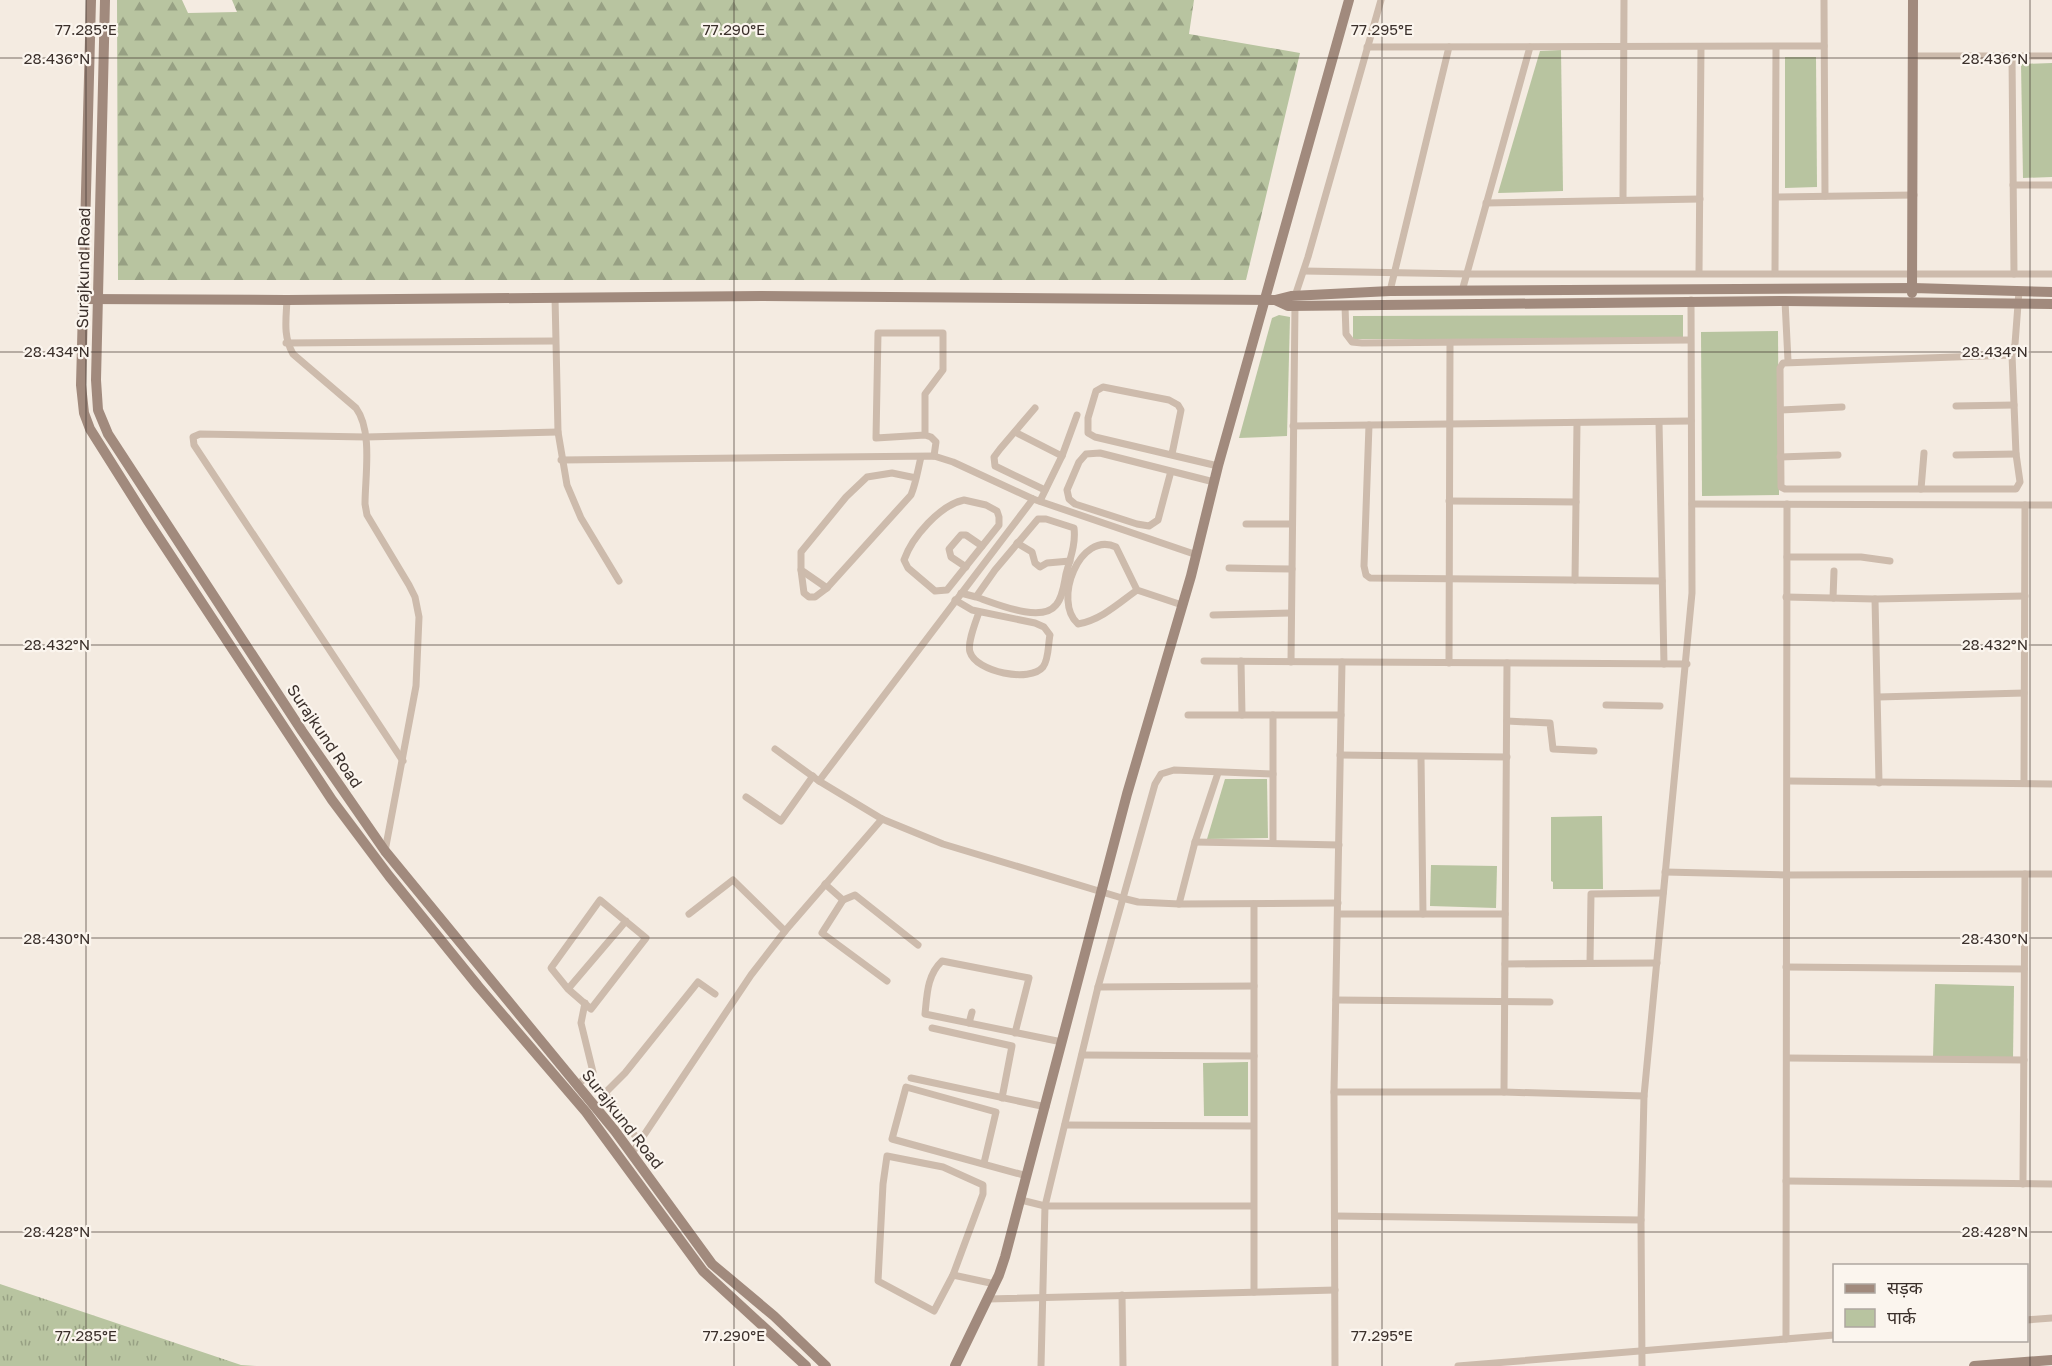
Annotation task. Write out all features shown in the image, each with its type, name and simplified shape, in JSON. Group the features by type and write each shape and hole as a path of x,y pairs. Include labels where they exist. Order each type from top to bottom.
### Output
{"street":[{"name":"Surajkund Road","path":"91,0 82,299 82,400 90,429 332,800 389,876 586,1113 703,1271 806,1366"},
{"name":"Surajkund Road","path":"105,0 96,398 102,422 302,730 385,851 578,1084 719,1272 774,1316 826,1366"},
{"path":"956,1366 995,1284 1005,1257 1101,891 1197,555 1218,466 1270,300 1349,0"},
{"path":"1291,662 1295,301 1381,0"},
{"path":"1623,200 1624,0"},
{"path":"1824,0 1825,196"},
{"path":"1912,302 1913,0"},
{"path":"1367,47 1824,46"},
{"path":"1390,291 1449,47"},
{"path":"1462,291 1530,47"},
{"path":"1699,273 1701,47"},
{"path":"1775,273 1776,47"},
{"path":"1913,56 2052,56"},
{"path":"2012,56 2014,274"},
{"path":"2013,185 2052,185"},
{"path":"1777,197 1914,195"},
{"path":"1486,203 1700,199"},
{"path":"1304,271 1467,274 2052,274"},
{"path":"1633,273 1634,290"},
{"path":"1552,291 1553,274"},
{"path":"82,299 287,300 555,297 1270,300 1288,306 1295,301 1390,291 1913,288 2052,292"},
{"path":"1642,1366 1641,1220 1644,1096 1692,593 1691,290"},
{"path":"2012,355 1788,361 1781,364 1780,484 1785,489 2016,489 2020,482 2016,454 2012,355 2019,291"},
{"path":"555,297 558,432 561,460 573,502 619,581"},
{"path":"287,300 286,342 297,360 356,408 364,423 367,515 409,585 415,597 419,617 416,686 385,851"},
{"path":"1295,301 1345,306 1785,301 2052,304"},
{"path":"1785,301 1788,361"},
{"path":"1345,306 1346,334 1352,342 1690,340"},
{"path":"925,435 925,394 943,370 943,333 878,333 876,438 925,435 936,442 934,456"},
{"path":"286,342 555,341"},
{"path":"1449,663 1450,343"},
{"path":"1172,454 1181,410 1178,405 1169,400 1103,387 1096,391 1088,418 1088,433 1095,437 1218,466"},
{"path":"1956,406 2014,405"},
{"path":"1781,410 1842,407"},
{"path":"1035,408 994,457 994,466 1045,490"},
{"path":"746,797 781,821 985,562 1045,490 1062,456 1077,415"},
{"path":"1293,426 1691,421"},
{"path":"1659,422 1664,664"},
{"path":"1575,580 1577,423"},
{"path":"1369,425 1364,566 1366,575 1373,578 1662,581"},
{"path":"403,761 192,441 195,435 200,434 366,437 558,432"},
{"path":"1015,432 1062,456"},
{"path":"1171,471 1158,520 1149,526 1075,504 1069,499 1067,490 1079,462 1086,454 1100,453 1171,471 1214,482"},
{"path":"1921,489 1924,453"},
{"path":"1780,457 1838,454"},
{"path":"1956,455 2016,454"},
{"path":"561,460 934,456 1036,500 1197,555"},
{"path":"916,478 892,473 867,477 846,497 801,552 804,593 809,597 815,597 827,588 910,495 916,478 921,457"},
{"path":"964,500 986,505 997,511 999,525 982,546 947,590 935,591 908,568 904,560 909,546 944,508 953,502 964,500"},
{"path":"1449,501 1576,502"},
{"path":"1692,504 2052,505"},
{"path":"1786,1339 1787,504"},
{"path":"2024,783 2025,505"},
{"path":"961,593 1029,614 1048,611 1056,606 1062,592 1075,538 1074,528 1046,519 1038,519 976,597"},
{"path":"1246,524 1292,524"},
{"path":"966,567 951,557 949,549 953,542 961,535 966,535 982,546"},
{"path":"1017,543 1032,552 1037,566 1070,561"},
{"path":"1137,590 1099,617 1078,624 1073,620 1067,599 1078,562 1088,551 1100,544 1116,547 1137,590 1182,605"},
{"path":"975,555 985,562"},
{"path":"1787,557 1861,557 1890,561"},
{"path":"1229,568 1292,569"},
{"path":"801,570 827,588"},
{"path":"1833,598 1834,571"},
{"path":"1786,597 1875,599 2025,596"},
{"path":"1875,599 1879,783"},
{"path":"956,600 972,610 1035,623 1044,627 1050,635 1044,666 1037,672 1024,675 987,669 982,665 970,655 969,648 979,612"},
{"path":"1213,615 1291,613"},
{"path":"1204,661 1687,664"},
{"path":"1241,662 1242,715"},
{"path":"1335,1366 1334,1092 1342,662"},
{"path":"1504,1092 1507,663"},
{"path":"1878,697 2024,693"},
{"path":"1606,705 1660,706"},
{"path":"1188,715 1341,715"},
{"path":"1273,715 1273,843"},
{"path":"1507,721 1550,723 1553,749 1594,751"},
{"path":"775,749 816,778 882,819 943,844 1122,898 1138,902 1179,904 1338,903"},
{"path":"1340,754 1507,757"},
{"path":"1421,757 1423,914"},
{"path":"1041,1366 1045,1206 1098,987 1155,784 1161,774 1174,770 1273,774"},
{"path":"1179,904 1195,842 1218,773"},
{"path":"1788,781 2052,784"},
{"path":"632,1153 752,975 785,931 882,819"},
{"path":"1195,842 1339,845"},
{"path":"1665,872 2052,874"},
{"path":"2023,1184 2025,874"},
{"path":"689,914 733,880 785,931"},
{"path":"825,884 843,900"},
{"path":"1590,963 1591,894 1664,893"},
{"path":"887,981 822,933 843,900 855,895 918,945"},
{"path":"600,900 646,938 591,1009 568,989 550,968 600,900"},
{"path":"1254,904 1254,1292"},
{"path":"1338,914 1505,914"},
{"path":"568,989 626,921"},
{"path":"1015,1033 1029,978 942,962 934,969 927,992 925,1014 1015,1033 1062,1042"},
{"path":"1505,964 1657,963"},
{"path":"1786,967 2024,969"},
{"path":"605,1093 625,1074 698,982 715,994"},
{"path":"1098,987 1254,986"},
{"path":"1336,1000 1550,1002"},
{"path":"578,1084 593,1072 581,1023 585,1003"},
{"path":"969,1023 972,1012"},
{"path":"932,1028 1012,1046 1002,1098"},
{"path":"1082,1055 1254,1056"},
{"path":"1787,1058 2024,1060"},
{"path":"588,1077 605,1093 640,1143"},
{"path":"911,1078 1046,1107"},
{"path":"984,1163 996,1112 906,1087 892,1139 1027,1176"},
{"path":"1334,1092 1504,1092 1644,1096"},
{"path":"1065,1125 1254,1126"},
{"path":"886,1156 943,1167 983,1185 983,1194 953,1275 934,1311 878,1281 886,1156"},
{"path":"1786,1181 2052,1184"},
{"path":"1021,1200 1045,1206 1253,1206"},
{"path":"1335,1216 1641,1220"},
{"path":"953,1275 995,1284"},
{"path":"988,1299 1335,1290"},
{"path":"1122,1295 1123,1366"},
{"path":"2028,1320 2052,1318"},
{"path":"1458,1366 1833,1335"},
{"path":"1974,1366 2052,1360"}],"green space":[{"path":"117,0 182,0 188,13 237,12 232,0 1194,0 1189,34 1300,53 1246,280 118,280"},
{"path":"1561,50 1563,191 1498,193 1540,51"},
{"path":"1785,57 1816,57 1817,187 1785,188"},
{"path":"2052,63 2052,177 2023,178 2021,64"},
{"path":"1279,315 1290,317 1287,436 1239,438 1272,318"},
{"path":"1683,315 1683,339 1353,339 1353,316"},
{"path":"1778,331 1779,495 1702,496 1701,332"},
{"path":"1225,779 1267,779 1268,838 1207,839"},
{"path":"1602,816 1603,889 1553,889 1551,817"},
{"path":"1431,865 1497,866 1496,908 1430,906"},
{"path":"1935,984 2014,986 2013,1059 1933,1057"},
{"path":"1248,1062 1248,1116 1204,1116 1203,1063"},
{"path":"0,1284 241,1365 256,1366 0,1366"}]}
